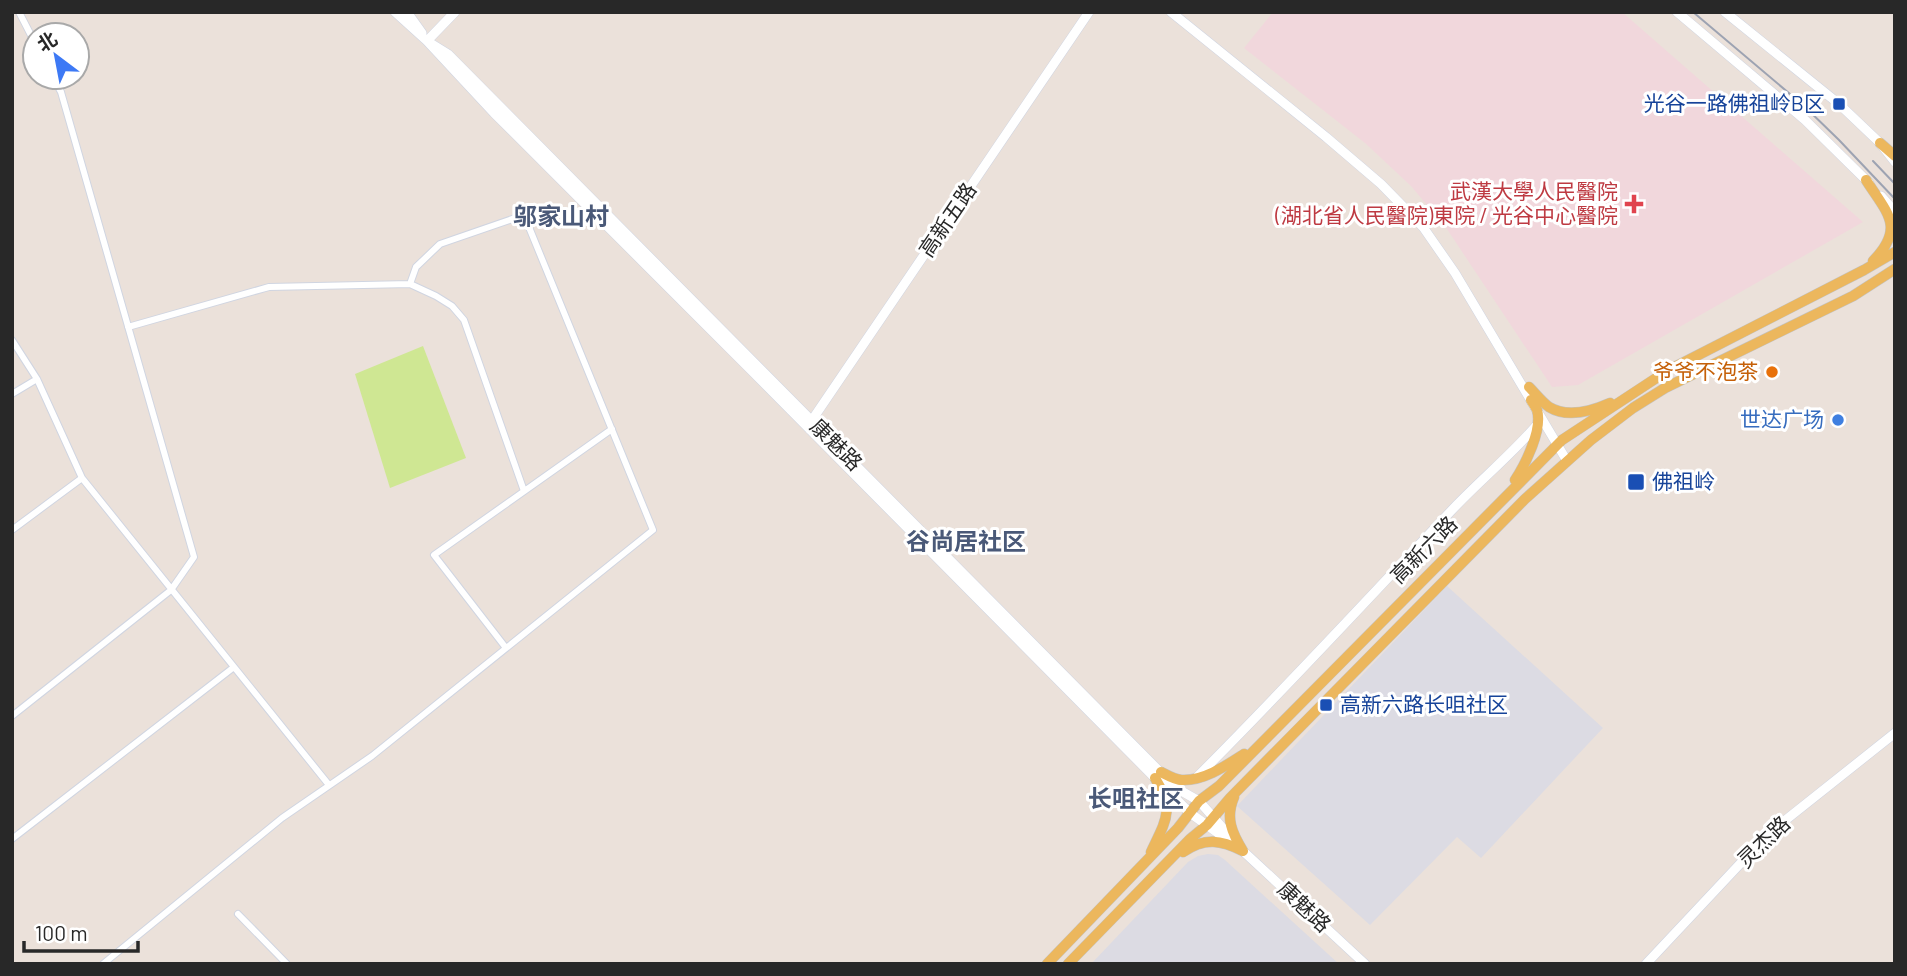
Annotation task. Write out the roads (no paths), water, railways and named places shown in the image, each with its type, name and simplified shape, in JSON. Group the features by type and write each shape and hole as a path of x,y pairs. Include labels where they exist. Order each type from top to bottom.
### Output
{"main road":[{"name":"康魅路","path":"395,12 809,423 1158,775 1190,813 1210,821"},
{"name":"康魅路","path":"407,12 427,41"},
{"path":"427,41 455,12"},
{"name":"高新五路","path":"809,423 1089,12"},
{"path":"1171,12 1381,184 1423,227 1455,273 1537,411 1527,463 1505,496"},
{"path":"1180,12 1339,140 1385,180 1427,224 1459,270 1570,459"},
{"path":"1677,12 1805,120 1895,212"},
{"path":"1725,12 1839,104 1895,156"},
{"path":"1880,143 1895,162"},
{"path":"1864,270 1888,243 1892,226 1889,216 1866,180"},
{"name":"高新六路","path":"1047,964 1178,828 1199,802 1219,786 1560,442 1667,371 1895,252"},
{"name":"高新六路","path":"1068,964 1525,499 1570,459 1633,408 1665,388 1853,296 1895,269"},
{"path":"1853,296 1895,277"},
{"path":"1529,387 1549,407 1563,412 1598,408 1630,396"},
{"path":"1531,400 1560,442"},
{"path":"1197,777 1459,502 1518,447 1536,426"},
{"name":"灵杰路","path":"1646,964 1768,834 1895,733"},
{"path":"1158,775 1179,780 1197,777 1219,769 1257,747"},
{"name":"康魅路","path":"1158,775 1199,802 1210,821 1365,964"},
{"path":"1147,860 1166,818 1165,794 1158,775"},
{"path":"1237,791 1231,806 1230,821 1231,830 1243,851"},
{"path":"1161,869 1185,850 1202,843 1226,842 1243,851"}],"street":[{"path":"12,18 19,13"},
{"path":"12,716 171,590 194,557 60,91"},
{"path":"103,964 282,818 372,756 653,530 524,215 440,244 416,267 410,284"},
{"path":"128,327 269,287 410,284 452,306 464,320 524,491"},
{"path":"12,340 37,379 82,478 329,785"},
{"path":"12,394 37,379"},
{"path":"506,648 434,555 612,429"},
{"path":"12,530 82,478"},
{"path":"12,839 234,667"},
{"path":"237,914 287,964"}],"tram line":[{"path":"1693,12 1803,105 1895,199"},
{"path":"1873,161 1895,184"}],"place":[{"name":"光谷一路佛祖岭B区","path":"1839,104"},
{"name":"武漢大學人民醫院 (湖北省人民醫院)東院 / 光谷中心醫院","path":"1634,204"},
{"name":"爷爷不泡茶","path":"1772,372"},
{"name":"世达广场","path":"1838,420"},
{"name":"佛祖岭","path":"1636,482"},
{"name":"高新六路长咀社区","path":"1326,705"}],"district":[{"name":"邬家山村","path":"561,217"},
{"name":"谷尚居社区","path":"966,542"},
{"name":"长咀社区","path":"1136,799"}]}
